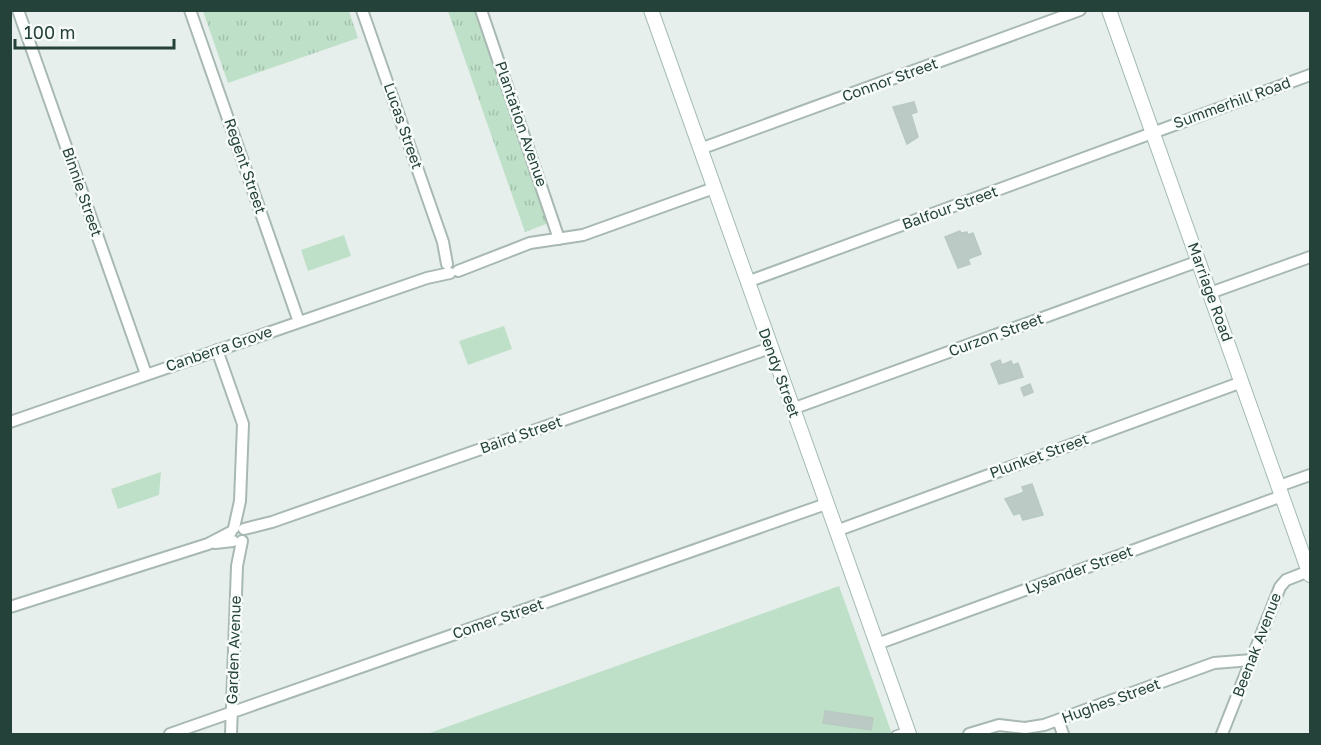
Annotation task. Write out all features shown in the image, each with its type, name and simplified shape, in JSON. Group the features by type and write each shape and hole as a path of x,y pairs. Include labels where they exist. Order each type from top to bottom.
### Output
{"street":[{"name":"Binnie Street","path":"18,10 146,374"},
{"name":"Regent Street","path":"190,10 300,322"},
{"name":"Lucas Street","path":"362,10 452,267"},
{"name":"Plantation Avenue","path":"481,10 559,239"},
{"name":"Connor Street","path":"700,149 1080,10"},
{"name":"Marriage Road","path":"1109,10 1310,573"},
{"name":"Dendy Street","path":"654,12 700,149 876,644 904,733"},
{"name":"Summerhill Road","path":"1153,132 1311,75"},
{"name":"Balfour Street","path":"747,282 1153,132"},
{"name":"Canberra Grove","path":"10,422 427,278 452,267 481,260 540,240 583,235 714,188"},
{"path":"1210,293 1311,257"},
{"name":"Curzon Street","path":"792,409 1199,261"},
{"name":"Baird Street","path":"10,607 238,535 770,348"},
{"name":"Garden Avenue","path":"217,350 243,424 231,735"},
{"name":"Plunket Street","path":"836,531 1242,382"},
{"name":"Lysander Street","path":"876,644 1281,491 1311,476"},
{"name":"Comer Street","path":"170,735 826,504"},
{"name":"Beenak Avenue","path":"1222,735 1280,587 1286,580 1310,573"},
{"name":"Hughes Street","path":"969,735 999,725 1025,728 1058,720 1214,663 1252,660"},
{"path":"1058,720 1063,735"}],"green space":[{"path":"203,11 349,11 358,38 228,83"},
{"path":"448,11 475,11 549,223 525,232"},
{"path":"344,235 351,256 308,271 301,250"},
{"path":"504,326 512,349 468,365 459,341"},
{"path":"161,472 159,495 118,509 111,489"},
{"path":"839,586 892,734 427,734"}],"building":[{"path":"914,102 917,112 911,114 918,137 907,144 893,107"},
{"path":"960,231 961,233 967,232 968,235 973,233 981,254 968,259 970,264 958,268 945,237"},
{"path":"1000,360 1002,365 1011,361 1013,365 1018,363 1023,377 999,384 991,364"},
{"path":"1030,384 1033,392 1024,396 1021,388"},
{"path":"1032,484 1043,515 1023,520 1020,513 1014,515 1005,499 1024,492 1022,487"},
{"path":"825,711 873,718 871,730 823,723"}]}
